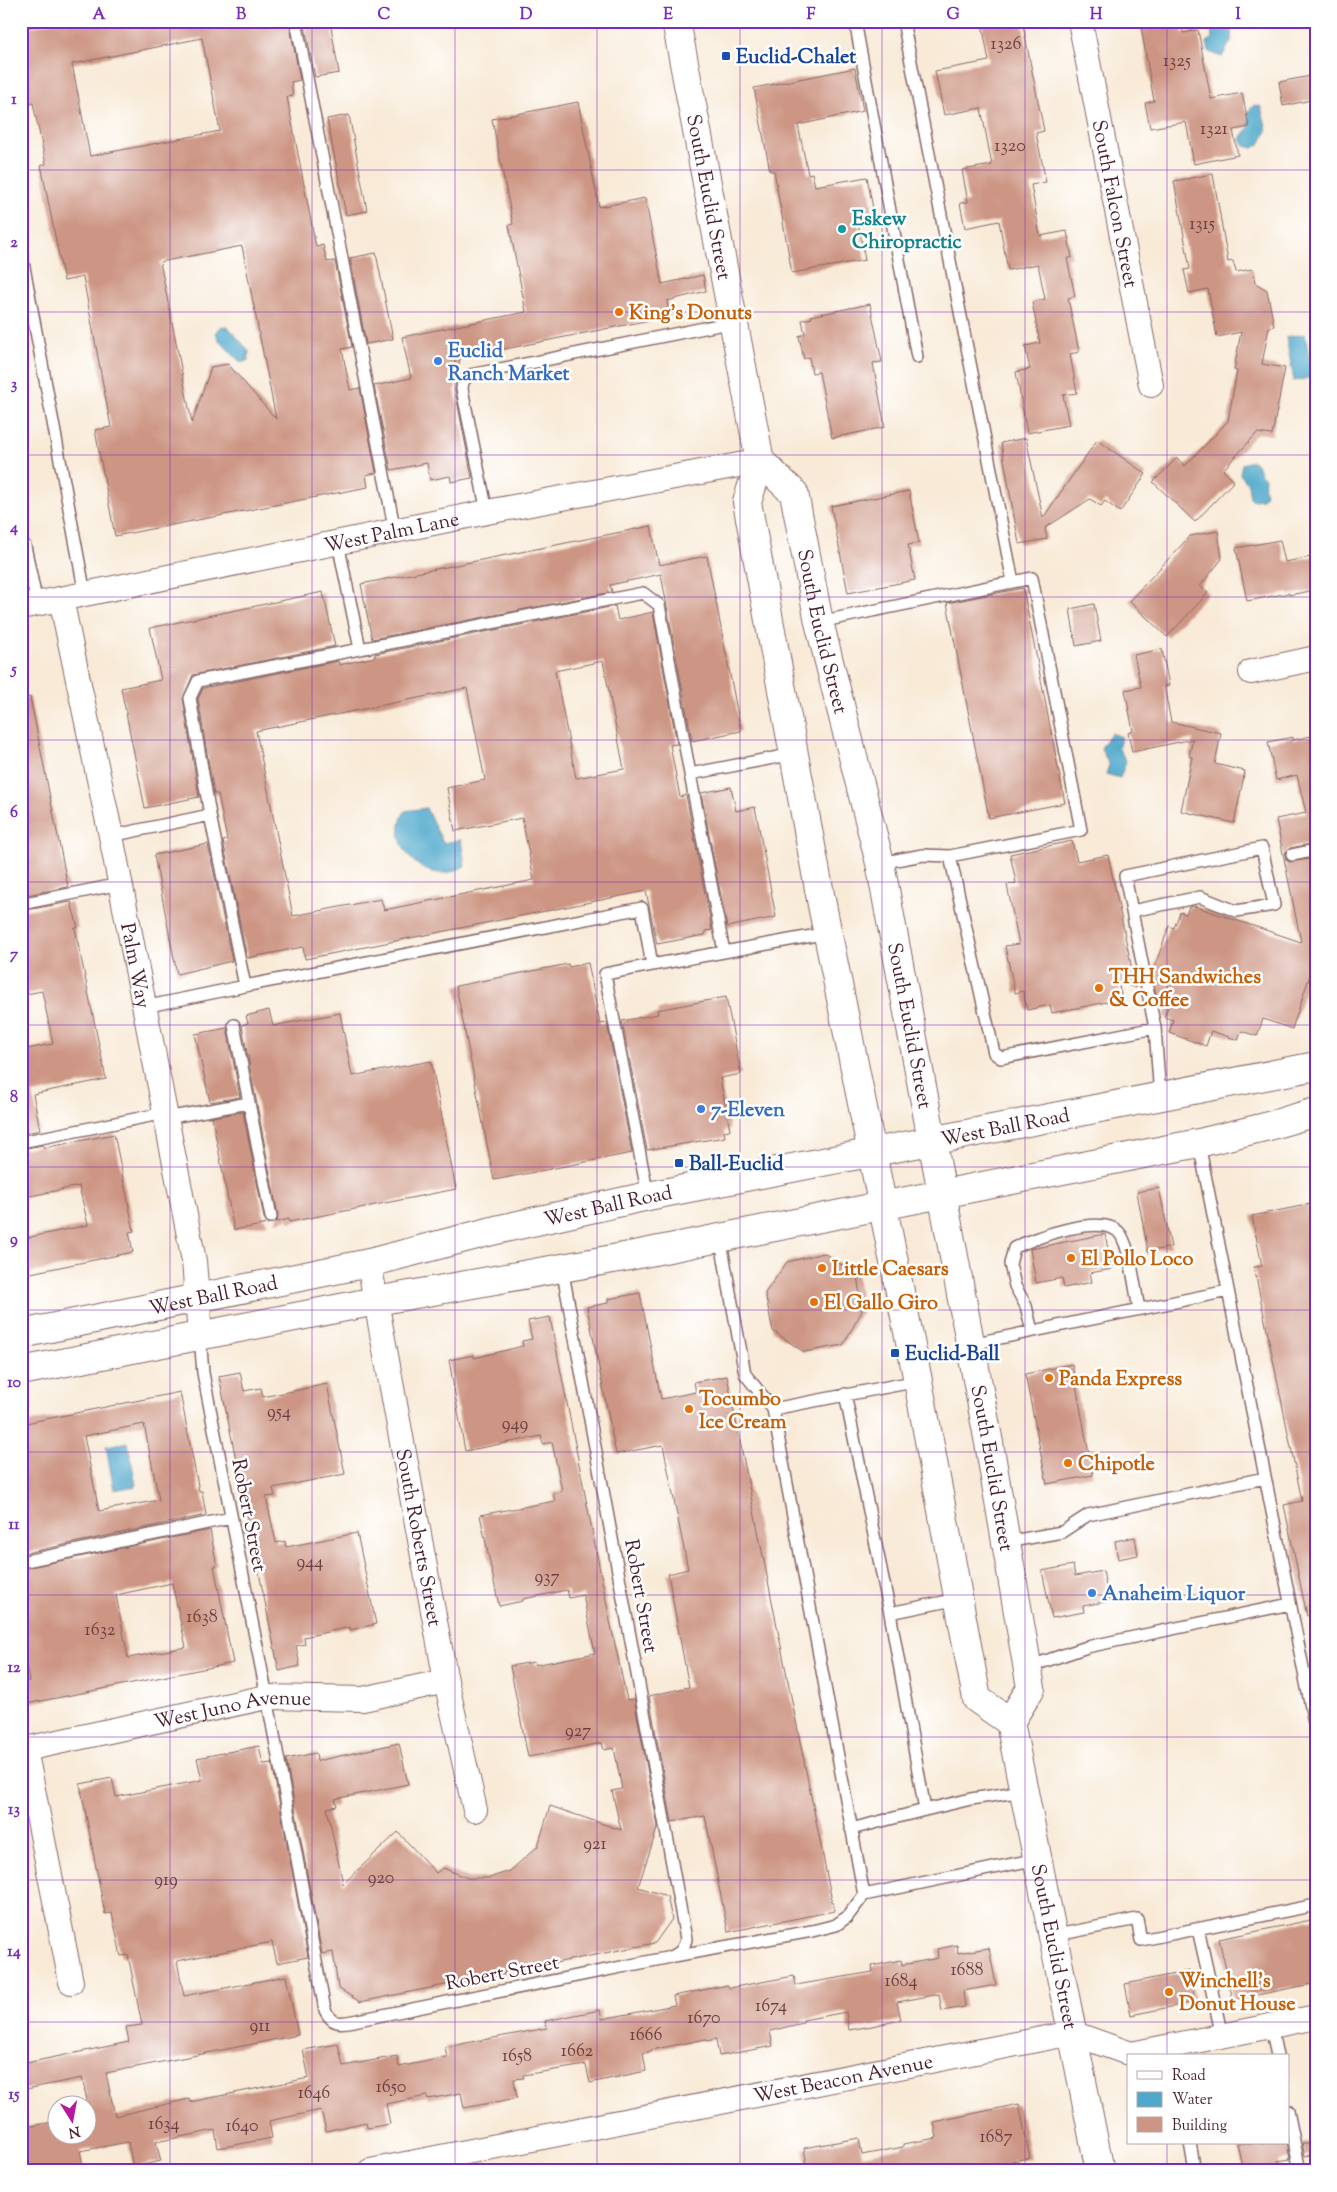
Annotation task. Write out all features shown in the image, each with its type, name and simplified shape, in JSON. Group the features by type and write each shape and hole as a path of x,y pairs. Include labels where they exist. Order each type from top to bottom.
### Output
{"main road":[{"name":"South Euclid Street","path":"676,21 760,460 747,502 828,933 918,1381 977,1699 1010,1722 1100,2171"},
{"name":"South Euclid Street","path":"760,460 794,493 819,622 880,863 971,1344 1032,1688 1010,1722"},
{"name":"West Ball Road","path":"21,1334 369,1262 496,1230 648,1196 1316,1066"},
{"name":"West Ball Road","path":"21,1371 200,1334 376,1300 562,1268 1199,1143 1316,1112"}],"street":[{"name":"South Falcon Street","path":"1080,21 1151,385"},
{"name":"West Palm Lane","path":"29,605 486,512 760,460"},
{"name":"Palm Way","path":"60,598 111,836 194,1261 200,1334"},
{"path":"1251,672 1316,658"},
{"name":"South Roberts Street","path":"369,1262 446,1681 475,1810"},
{"name":"West Juno Avenue","path":"23,1750 267,1697 363,1699 446,1681"},
{"path":"23,1750 71,1982"},
{"path":"1072,2033 1132,2054 1316,2017"},
{"name":"West Beacon Avenue","path":"370,2171 1072,2033"}],"lane":[{"path":"296,21 395,532"},
{"path":"855,21 917,357"},
{"path":"903,21 1013,582"},
{"path":"21,250 85,594"},
{"path":"486,512 462,389 463,381 470,375 734,322"},
{"path":"21,541 25,546 29,605"},
{"path":"338,543 360,649"},
{"path":"819,622 1032,578 1082,830 950,856 922,855 880,863"},
{"path":"245,986 210,815 190,698 198,681 643,593 659,605 724,952"},
{"path":"690,774 794,754"},
{"path":"111,836 210,815"},
{"path":"1132,911 1200,897 1236,911 1274,904 1262,848 1125,876 1155,1028 1160,1097"},
{"path":"1292,855 1316,850"},
{"path":"950,856 994,1053 1001,1058 1155,1028"},
{"path":"21,904 120,884"},
{"path":"144,1007 642,908 652,965"},
{"path":"648,1196 605,974 828,933"},
{"path":"234,1026 272,1217"},
{"path":"21,1142 249,1103"},
{"path":"1199,1143 1316,1733"},
{"path":"1032,1331 1026,1306 1015,1286 1010,1264 1014,1248 1032,1238 1092,1225 1109,1225 1121,1234 1126,1247 1139,1309"},
{"path":"720,1237 745,1374 773,1409 864,1895"},
{"name":"Robert Street","path":"200,1334 203,1373 326,2010 331,2020 340,2024 671,1957 680,1953 686,1939 562,1268"},
{"path":"971,1344 1228,1291"},
{"path":"773,1409 918,1381"},
{"path":"845,1394 890,1613 924,1810"},
{"path":"1007,1542 1062,1532 1088,1514 1265,1478"},
{"path":"21,1562 231,1518"},
{"path":"890,1613 958,1599"},
{"path":"1028,1667 1088,1647 1290,1604"},
{"path":"851,1829 971,1799 1024,1790"},
{"path":"671,1957 764,1941 836,1925 847,1917 864,1895 1037,1859"},
{"path":"1052,1936 1137,1919 1141,1940 1316,1905"},
{"path":"1198,1929 1222,2036"},
{"path":"1271,2026 1277,2054"},
{"path":"1290,2121 1300,2171"},
{"path":"1190,2144 1195,2171"}],"water":[{"path":"1216,21 1232,21 1231,41 1222,57 1209,52 1207,42 1212,39 1211,29"},
{"path":"1254,105 1261,107 1267,131 1260,144 1253,148 1245,146 1241,140 1249,128 1248,112"},
{"path":"222,326 229,328 249,351 248,360 244,362 239,361 218,339 216,331"},
{"path":"1305,334 1313,377 1294,381 1286,337"},
{"path":"1252,461 1257,464 1260,473 1265,478 1264,488 1266,494 1262,499 1254,500 1250,498 1248,484 1240,474 1242,464"},
{"path":"1111,733 1122,737 1118,747 1126,761 1120,778 1106,774 1109,765 1101,748"},
{"path":"426,808 443,843 461,840 465,866 446,873 429,871 419,866 405,851 399,831 405,811"},
{"path":"128,1442 136,1486 114,1490 106,1446"}],"building":[{"path":"58,21 289,21 300,80 291,82 293,96 287,97 316,247 323,245 327,262 335,261 352,347 342,349 350,390 360,388 376,473 366,475 368,487 115,536 95,430 111,427 83,277 64,281 41,165 46,164 33,103 27,104 21,77 21,29","holes":["202,38 220,131 90,156 72,64","242,246 276,419 228,364 211,367 192,423 160,262"]},
{"path":"304,21 330,21 339,73 315,77"},
{"path":"996,21 1022,21 1044,131 1036,133 1046,182 1031,185 1040,236 1067,231 1072,258 1067,258 1075,296 1068,298 1079,352 1070,354 1077,393 1063,395 1069,425 1027,433 1016,372 1030,369 1025,346 1040,343 1032,302 1045,299 1038,264 1008,270 999,221 965,228 960,203 968,202 962,170 992,165 981,108 944,115 935,71 989,61 982,24"},
{"path":"1140,21 1181,21 1183,33 1198,30 1211,99 1242,93 1249,127 1233,130 1238,155 1194,164 1186,122 1150,128 1145,103 1154,101"},
{"path":"855,68 863,111 798,125 808,174 812,173 815,186 867,177 875,219 858,222 865,260 792,273 774,171 770,171 754,88"},
{"path":"1316,75 1316,99 1283,106 1279,82"},
{"path":"578,102 599,207 645,198 662,284 703,275 706,291 667,301 670,316 460,358 455,390 472,478 451,482 450,476 430,480 427,463 391,470 374,386 411,378 402,337 526,312 509,225 513,224 492,119"},
{"path":"349,115 367,211 346,215 327,119"},
{"path":"1213,174 1228,262 1233,261 1236,272 1253,269 1255,283 1267,290 1274,326 1269,327 1262,364 1285,368 1272,435 1257,433 1223,470 1234,481 1195,522 1153,482 1177,458 1185,466 1228,421 1237,371 1234,370 1241,332 1217,337 1208,289 1189,293 1184,270 1190,269 1174,181"},
{"path":"376,253 393,339 366,344 350,258"},
{"path":"870,304 882,362 873,363 885,427 832,438 819,372 812,373 809,357 804,359 799,336 805,334 802,320 812,318 811,316"},
{"path":"1026,438 1043,518 1097,440 1146,474 1120,512 1105,501 1101,506 1090,499 1045,528 1047,539 1019,544 1001,443"},
{"path":"909,491 919,543 908,545 915,580 848,593 831,506"},
{"path":"651,526 659,565 707,556 741,731 692,741 661,574 610,585 612,592 372,639 361,584"},
{"path":"1218,531 1222,559 1200,586 1208,593 1167,637 1129,601 1190,536"},
{"path":"1280,540 1285,562 1316,556 1316,590 1247,601 1236,548"},
{"path":"1023,588 1065,803 989,818 947,603"},
{"path":"323,592 335,646 193,675 183,699 199,797 145,808 121,688 161,680 150,628"},
{"path":"1094,604 1101,641 1076,646 1070,609"},
{"path":"615,606 618,620 653,612 677,744 670,745 680,797 686,795 712,930 705,931 705,935 657,944 646,891 305,959 303,947 247,958 223,841 227,840 218,794 214,794 198,699 203,688 338,661 339,665 375,657 375,654","holes":["603,661 624,769 576,778 555,671","467,688 485,780 447,788 455,831 522,818 534,880 384,910 381,899 293,916 256,731"]},
{"path":"1162,649 1169,686 1164,686 1171,722 1221,733 1215,764 1245,771 1234,823 1181,811 1192,757 1189,756 1193,739 1132,752 1128,733 1133,731 1125,690 1141,687 1134,655"},
{"path":"30,697 68,887 21,896 21,698"},
{"path":"1316,735 1316,843 1290,848 1285,853 1286,860 1290,862 1316,858 1316,969 1312,969 1292,1029 1263,1019 1257,1036 1241,1031 1238,1040 1211,1031 1206,1046 1169,1033 1173,1020 1164,1017 1171,1000 1156,995 1152,974 1169,926 1174,928 1180,912 1186,914 1189,907 1194,906 1301,942 1276,819 1306,813 1297,775 1276,780 1268,742 1293,737 1293,740"},
{"path":"731,787 736,811 755,807 776,917 727,927 701,793"},
{"path":"1072,841 1077,861 1108,855 1136,988 1118,982 1122,999 1052,1013 1050,1005 1027,1010 1023,991 1015,993 1005,946 1019,944 1007,885 1016,883 1010,854"},
{"path":"208,844 232,961 177,974 154,855"},
{"path":"71,902 78,928 75,928 106,1079 33,1094 40,1130 21,1134 21,1050 53,1044 42,991 21,995 21,911"},
{"path":"588,963 600,1024 607,1023 632,1153 494,1180 456,986 568,964 569,967"},
{"path":"726,997 741,1074 720,1078 730,1130 724,1131 725,1137 647,1150 622,1021 658,1014 657,1010"},
{"path":"269,1010 273,1026 340,1013 352,1076 431,1061 456,1189 289,1222 289,1219 277,1222 278,1216 242,1025 248,1023 246,1016"},
{"path":"227,1028 240,1097 210,1102 195,1034"},
{"path":"243,1112 264,1218 268,1224 234,1230 212,1117"},
{"path":"114,1134 134,1231 129,1232 133,1252 21,1275 21,1239 88,1225 79,1186 21,1198 21,1149 43,1145 44,1148"},
{"path":"1159,1188 1171,1247 1148,1252 1137,1192"},
{"path":"1316,1203 1316,1615 1307,1616 1284,1505 1302,1501 1254,1267 1262,1266 1252,1216"},
{"name":"El Pollo Loco","path":"1105,1234 1112,1269 1090,1273 1092,1282 1064,1288 1062,1278 1036,1283 1030,1249"},
{"name":"El Gallo Giro","path":"824,1253 857,1275 862,1311 843,1345 804,1352 773,1331 765,1293 787,1262"},
{"path":"640,1293 661,1399 696,1392 694,1382 727,1376 834,1911 728,1932 705,1816 672,1822 649,1696 689,1687 668,1574 688,1569 663,1445 616,1454 587,1307 608,1303 608,1299"},
{"path":"550,1317 610,1621 627,1700 634,1699 658,1826 638,1887 667,1896 672,1919 655,1943 360,2002 338,1988 333,1952 322,1954 286,1759 316,1753 317,1761 399,1743 408,1784 335,1799 337,1806 327,1808 343,1884 398,1832 436,1873 443,1868 468,1878 489,1878 510,1871 538,1846 550,1806 621,1830 612,1791 622,1789 614,1748 604,1750 602,1743 528,1757 510,1666 534,1662 535,1665 595,1653 583,1595 569,1598 567,1590 499,1606 480,1515 555,1501 553,1493 562,1491 552,1442 543,1444 541,1436 465,1451 449,1360 474,1355 474,1358 523,1346 522,1341 532,1339 528,1321"},
{"path":"1072,1364 1093,1475 1047,1484 1025,1374"},
{"path":"240,1372 244,1391 261,1388 263,1397 327,1384 345,1474 273,1488 275,1496 266,1497 276,1543 285,1541 286,1547 357,1533 376,1624 350,1630 350,1627 304,1637 305,1644 296,1646 300,1666 279,1671 219,1376"},
{"path":"180,1392 199,1491 202,1491 206,1515 21,1554 21,1424","holes":["144,1424 159,1500 99,1511 84,1436"]},
{"path":"210,1530 217,1566 214,1566 233,1663 21,1705 21,1683 29,1681 21,1640 21,1569","holes":["172,1583 186,1647 128,1658 116,1595"]},
{"path":"1135,1537 1138,1555 1118,1559 1115,1541"},
{"path":"1073,1565 1075,1576 1103,1571 1109,1601 1083,1606 1084,1612 1052,1618 1042,1571"},
{"path":"259,1746 263,1764 272,1763 308,1957 277,1963 272,1942 177,1961 184,1996 286,1976 298,2035 106,2073 115,2116 189,2099 190,2102 309,2078 303,2050 338,2044 343,2066 397,2056 399,2067 447,2057 445,2047 547,2028 545,2021 600,2010 602,2019 675,2005 673,1996 728,1985 729,1988 794,1976 796,1985 873,1972 872,1966 901,1960 902,1965 938,1958 937,1949 957,1945 958,1953 989,1948 996,1985 963,1991 965,2007 942,2011 939,1994 897,2002 901,2020 872,2026 849,2030 846,2012 803,2020 803,2023 770,2031 773,2046 719,2056 716,2039 707,2041 706,2039 651,2050 643,2053 646,2071 590,2083 586,2065 523,2075 524,2078 514,2079 517,2098 464,2108 461,2093 428,2099 427,2096 386,2104 390,2124 367,2128 366,2122 326,2131 321,2110 269,2121 272,2138 218,2148 215,2130 156,2142 161,2161 133,2167 128,2142 80,2151 84,2171 21,2171 21,2128 48,2123 48,2144 98,2144 98,2094 86,2094 82,2078 21,2090 21,2064 129,2042 126,2027 142,2025 128,1955 121,1956 112,1913 105,1914 80,1784 112,1778 116,1797 202,1780 197,1758"},
{"path":"1316,1919 1316,1983 1233,2000 1219,1939"},
{"path":"1189,1971 1195,2002 1131,2015 1125,1984"},
{"path":"1019,2104 1030,2158 1012,2161 1014,2171 808,2171 804,2148 859,2138 862,2155 903,2147 903,2144 937,2138 934,2122"},
{"path":"1302,2143 1316,2143 1316,2154 1305,2156"},
{"path":"1237,2144 1287,2144 1290,2159 1278,2161 1280,2171 1243,2171"}],"place":[{"name":"Euclid-Chalet","path":"726,56"},
{"name":"Eskew Chiropractic","path":"842,229"},
{"name":"King's Donuts","path":"619,312"},
{"name":"Euclid Ranch Market","path":"438,361"},
{"name":"THH Sandwiches & Coffee","path":"1099,988"},
{"name":"7-Eleven","path":"701,1109"},
{"name":"Ball-Euclid","path":"679,1163"},
{"name":"El Pollo Loco","path":"1071,1258"},
{"name":"Little Caesars","path":"822,1268"},
{"name":"El Gallo Giro","path":"814,1302"},
{"name":"Euclid-Ball","path":"895,1353"},
{"name":"Panda Express","path":"1049,1378"},
{"name":"Tocumbo Ice Cream","path":"689,1409"},
{"name":"Chipotle","path":"1068,1463"},
{"name":"Anaheim Liquor","path":"1092,1593"},
{"name":"Winchell's Donut House","path":"1169,1992"}]}
